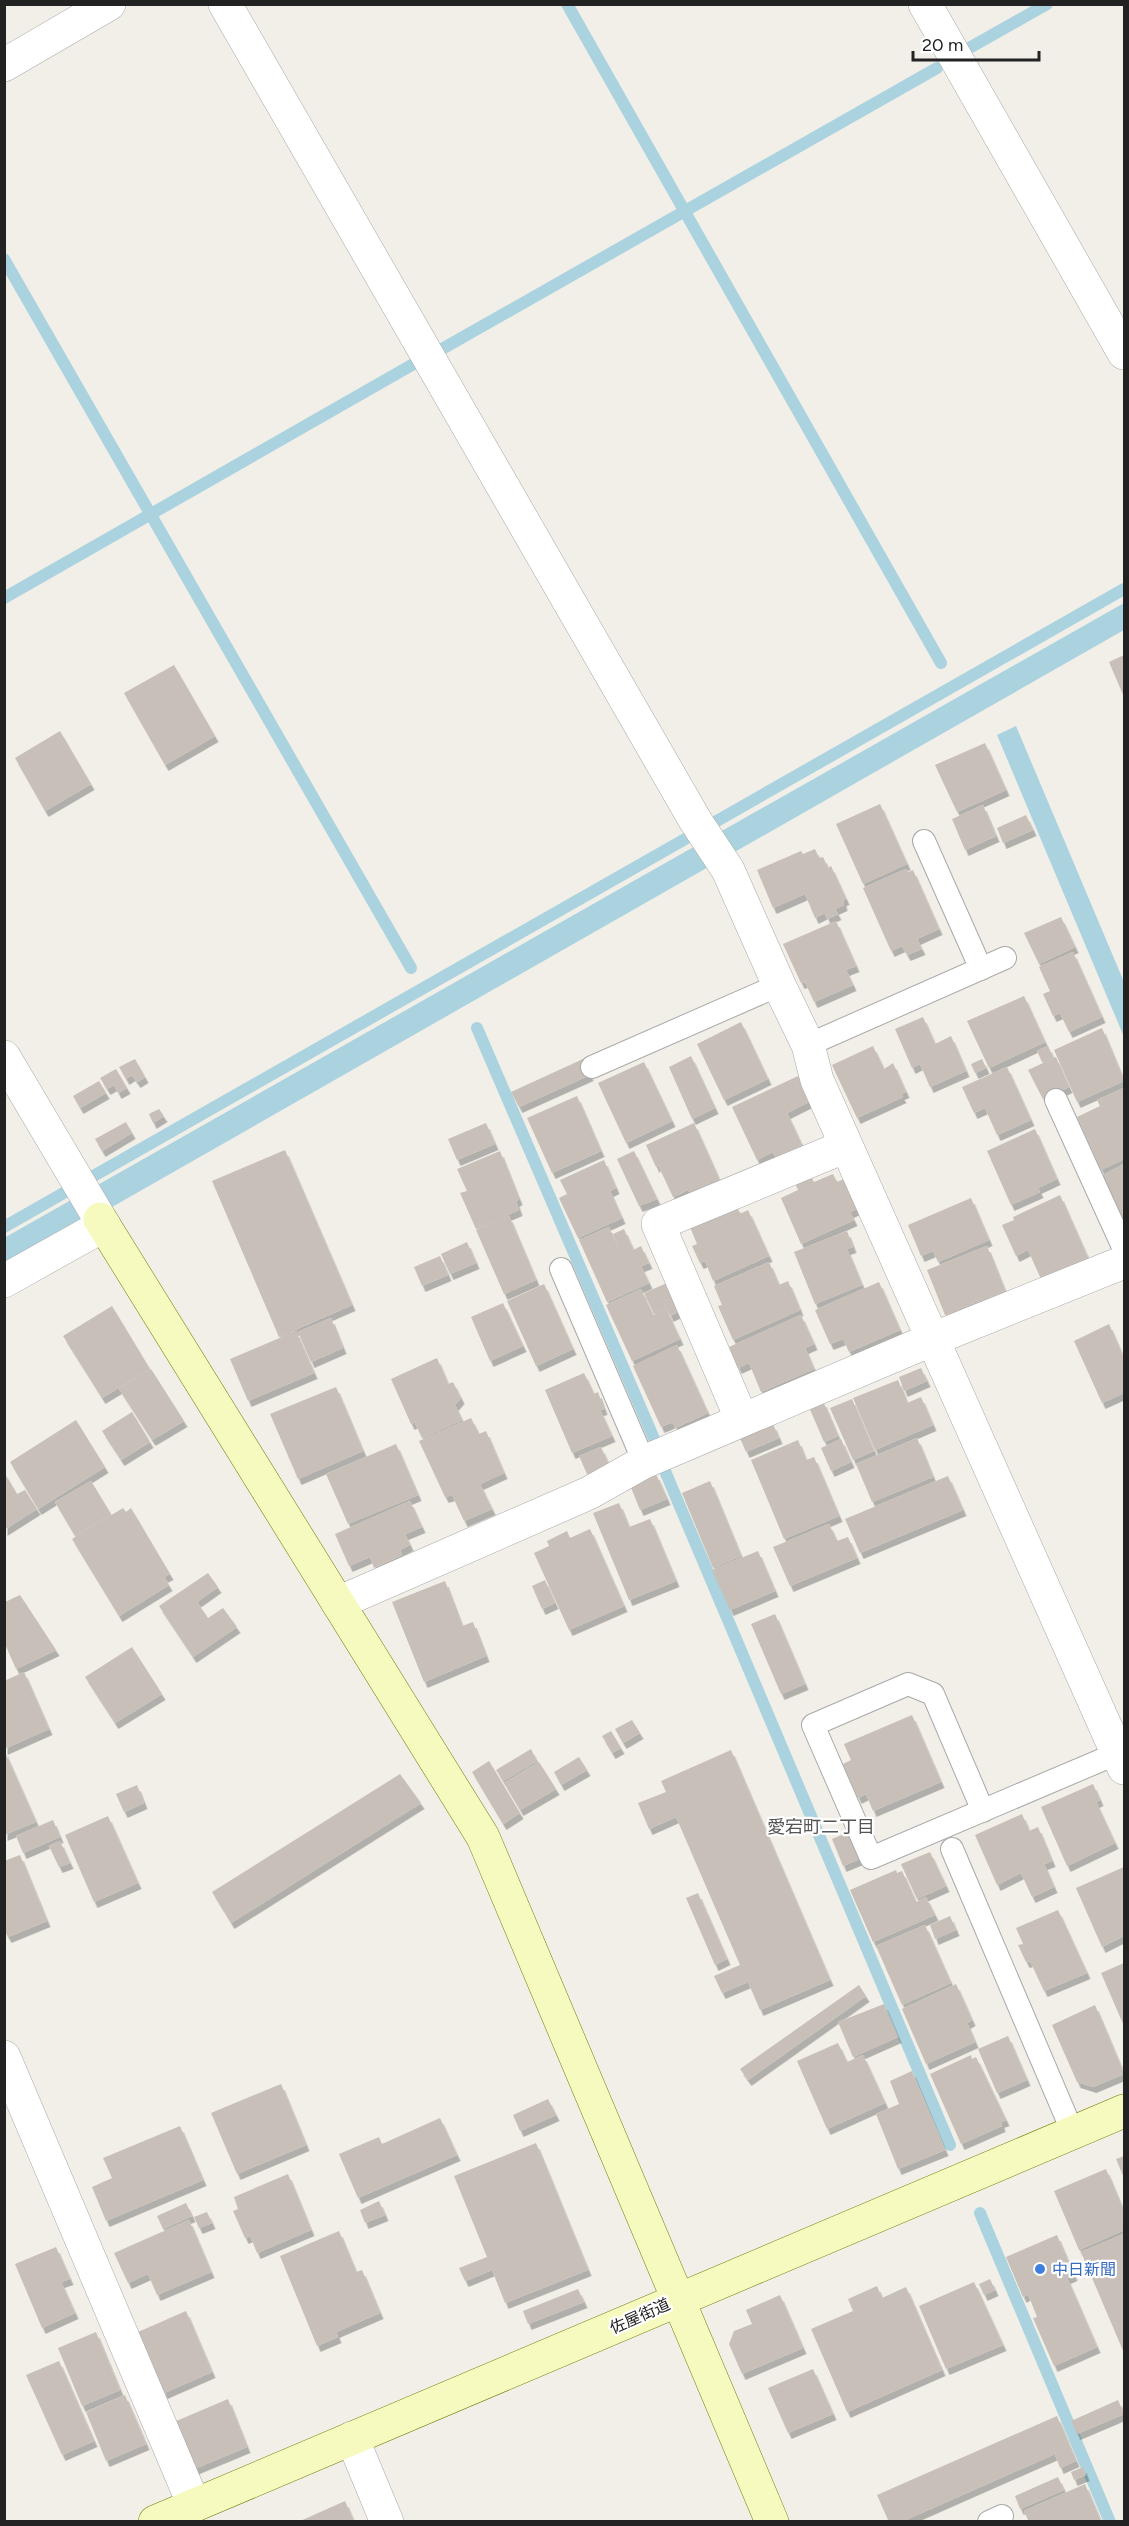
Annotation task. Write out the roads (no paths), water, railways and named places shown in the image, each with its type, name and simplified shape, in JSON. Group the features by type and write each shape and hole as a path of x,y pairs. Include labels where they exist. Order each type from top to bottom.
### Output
{"street":[{"path":"4,65 109,4"},
{"path":"225,4 695,820 726,866 808,1045 817,1080 846,1146 1121,1761"},
{"path":"925,4 1125,352"},
{"path":"4,1058 102,1222 483,1837 772,2522"},
{"path":"742,1420 658,1224 846,1146"},
{"path":"4,1281 102,1222"},
{"path":"338,1603 589,1493 644,1462 933,1339 1125,1262"},
{"path":"4,2057 194,2505"},
{"name":"佐屋街道","path":"155,2522 1125,2111"},
{"path":"352,2438 387,2522"}],"lane":[{"path":"924,841 981,969"},
{"path":"808,1045 1005,958"},
{"path":"592,1067 779,986"},
{"path":"1056,1100 1125,1250"},
{"path":"561,1269 644,1462"},
{"path":"983,1811 933,1694 908,1684 813,1725 871,1858 983,1811 1121,1761"},
{"path":"952,1849 1073,2133"}],"water":[{"path":"1124,603 1124,630 5,1268 4,1238"},
{"path":"1016,726 1124,982 1124,1037 997,735"}],"waterway":[{"path":"567,4 941,663"},
{"path":"971,47 1047,4"},
{"path":"442,349 937,68"},
{"path":"4,259 411,968"},
{"path":"4,598 417,362"},
{"path":"4,1227 1124,589"},
{"path":"477,1028 655,1441"},
{"path":"665,1471 950,2145"},
{"path":"980,2213 1110,2522"}],"place":[{"name":"中日新聞","path":"1040,2269"}],"district":[{"name":"愛宕町二丁目","path":"821,1827"}]}
